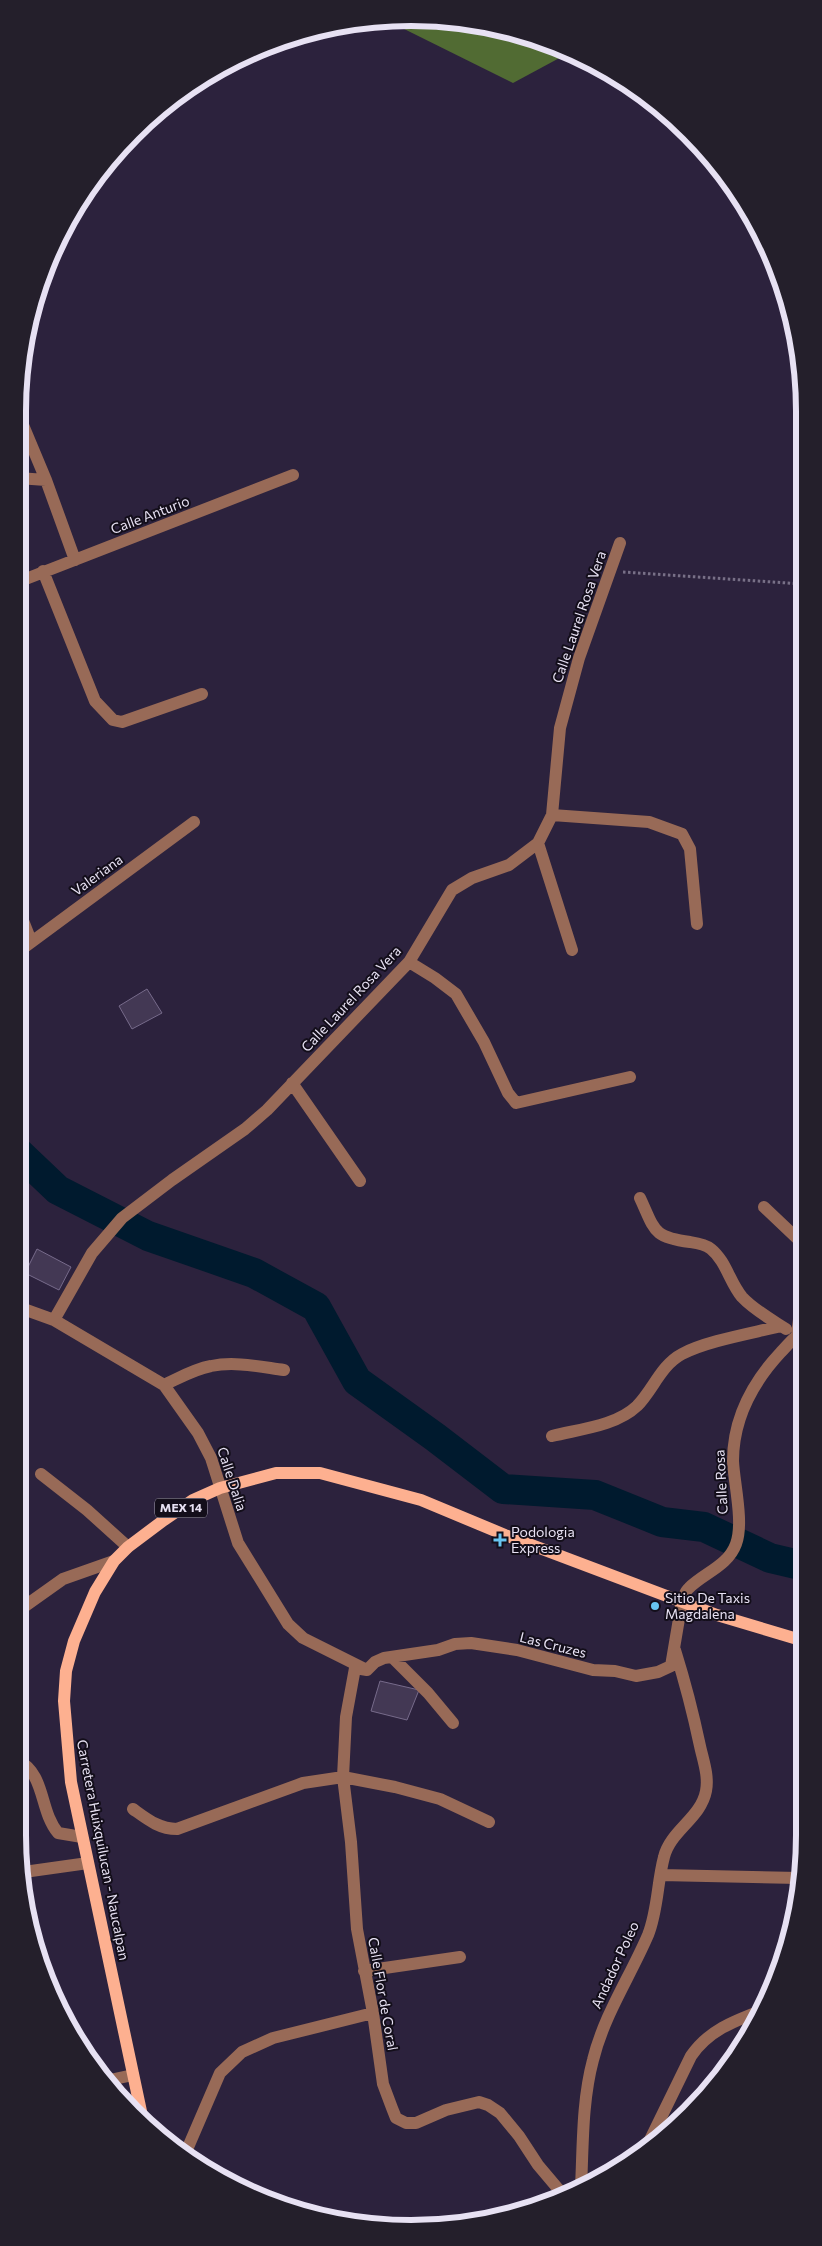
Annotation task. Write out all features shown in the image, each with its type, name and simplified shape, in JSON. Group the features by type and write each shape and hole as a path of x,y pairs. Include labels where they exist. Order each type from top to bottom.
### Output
{"main road":[{"name":"Carretera Huixquilucan - Naucalpan","path":"140,2108 82,1837 66,1740 64,1701 66,1671 83,1618 95,1592 114,1561 128,1547 193,1500 220,1488 276,1473 320,1473 352,1480 421,1500 505,1535 682,1601 734,1620 796,1639"}],"street":[{"path":"26,432 46,480 75,560"},
{"name":"Calle Anturio","path":"26,578 292,475"},
{"path":"26,479 46,480"},
{"name":"Calle Laurel Rosa Vera","path":"54,1320 92,1253 122,1218 245,1129 292,1083 409,962 452,890 472,878 509,865 538,843 552,815 560,728 579,658 620,543"},
{"path":"43,571 96,701 113,720 122,722 202,694"},
{"path":"552,815 649,822 682,834 690,849 697,924"},
{"name":"Valeriana","path":"26,945 194,822"},
{"path":"538,843 572,950"},
{"path":"26,928 31,941"},
{"path":"409,962 456,994 484,1042 508,1093 516,1103 630,1077"},
{"path":"292,1083 360,1181"},
{"path":"640,1198 654,1229 660,1235 671,1240 701,1243 710,1248 718,1256 742,1297 781,1326 796,1332"},
{"path":"764,1207 796,1237"},
{"name":"Calle Dalia","path":"26,1310 54,1320 164,1384 198,1433 211,1458 238,1544 288,1624 303,1638 367,1670"},
{"path":"552,1436 621,1418 638,1405 669,1363 682,1354 721,1341 781,1326"},
{"name":"Calle Rosa","path":"682,1601 688,1588 721,1564 736,1544 738,1503 733,1462 734,1438 747,1397 761,1376 796,1337"},
{"path":"164,1384 194,1370 212,1366 233,1364 284,1370"},
{"path":"41,1474 87,1510 128,1547"},
{"path":"26,1605 63,1579 114,1561"},
{"name":"Las Cruzes","path":"367,1670 375,1662 438,1650 455,1644 471,1643 516,1650 593,1670 615,1671 636,1676 658,1672 671,1666 682,1601"},
{"name":"Andador Poleo","path":"581,2180 585,2108 593,2060 609,2012 648,1933 664,1855 675,1836 698,1811 706,1791 707,1776 693,1713 675,1650"},
{"path":"393,1658 428,1693 453,1723"},
{"name":"Calle Flor de Coral","path":"367,1670 355,1668 346,1717 343,1777 357,1929 373,2013 383,2084 396,2118 406,2123 416,2123 446,2110 479,2102 488,2105 500,2113 559,2190"},
{"path":"26,1765 37,1777 48,1817 58,1833 82,1837"},
{"path":"133,1809 156,1825 168,1829 177,1829 303,1783 343,1777 395,1787 440,1799 489,1822"},
{"path":"28,1871 88,1863"},
{"path":"661,1874 793,1878"},
{"path":"364,1970 460,1957"},
{"path":"188,2148 220,2073 242,2052 273,2038 373,2013"},
{"path":"653,2134 690,2056 697,2047 707,2036 724,2025 751,2015"},
{"path":"114,2079 132,2075"}],"path":[{"path":"611,571 796,584"}],"green space":[{"path":"399,26 436,27 486,34 511,39 561,57 513,83"}],"building":[{"path":"147,989 162,1013 132,1029 119,1006"},
{"path":"37,1249 71,1267 59,1290 26,1274"},
{"path":"380,1681 419,1690 407,1720 371,1711"}],"waterway":[{"path":"26,1160 58,1190 148,1236 254,1273 316,1307 357,1381 503,1489 595,1495 662,1522 704,1527 770,1558 796,1564"}],"place":[{"name":"Podologia Express","path":"500,1540"},
{"name":"Sitio De Taxis Magdalena","path":"655,1606"}]}
